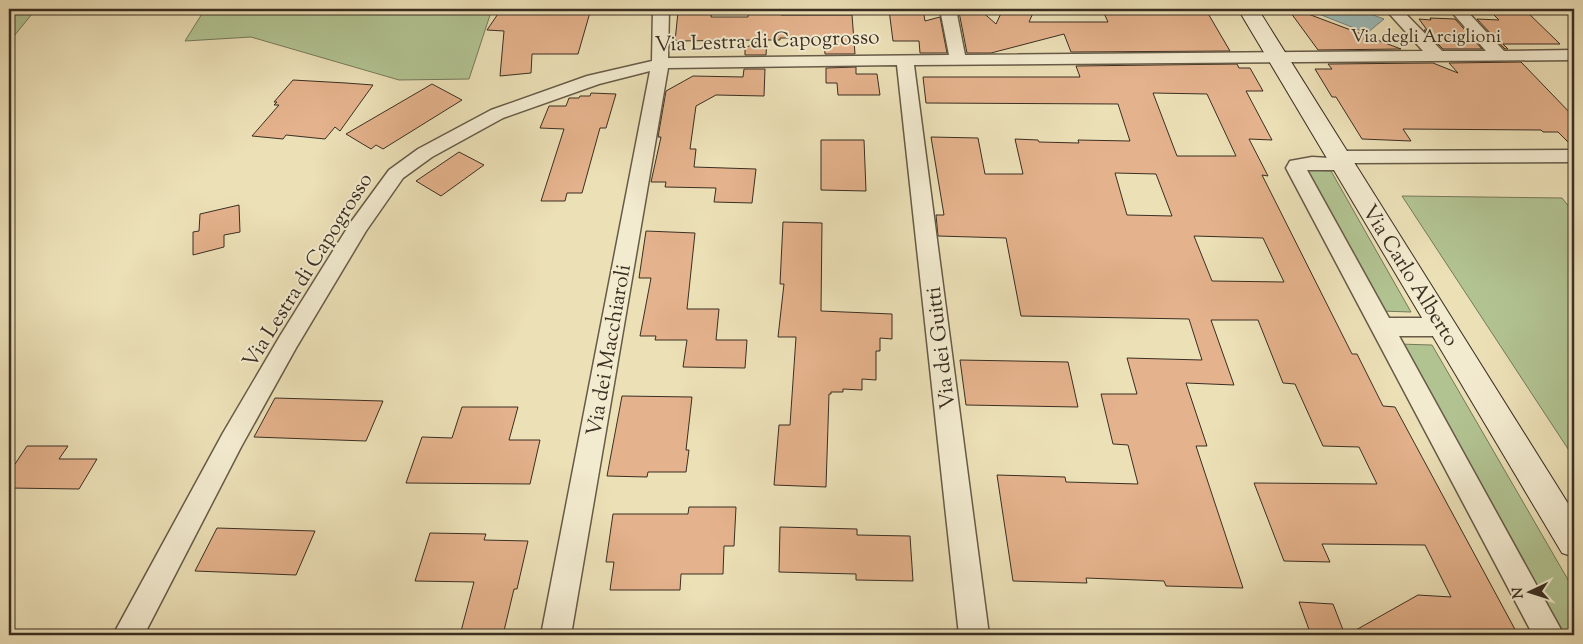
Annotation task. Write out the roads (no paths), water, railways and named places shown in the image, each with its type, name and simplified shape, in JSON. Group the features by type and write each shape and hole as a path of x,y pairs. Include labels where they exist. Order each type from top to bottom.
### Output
{"street":[{"name":"Via dei Macchiaroli","path":"556,635 660,64 662,9"},
{"path":"948,9 958,60"},
{"name":"Via Carlo Alberto","path":"1248,9 1574,542"},
{"path":"1393,9 1437,56"},
{"path":"1457,9 1500,56"},
{"name":"Via degli Arciglioni","path":"1278,58 1574,55"},
{"name":"Via Lestra di Capogrosso","path":"128,635 232,440 279,357 339,256 373,204 390,181 415,159 507,110 588,81 660,64 729,61 1278,58"},
{"name":"Via dei Guitti","path":"905,60 974,635"},
{"path":"1549,635 1296,168 1297,165 1306,163 1341,160 1574,156"},
{"path":"1381,327 1443,327"}],"water":[{"path":"1306,9 1357,9 1384,19 1367,33"}]}
